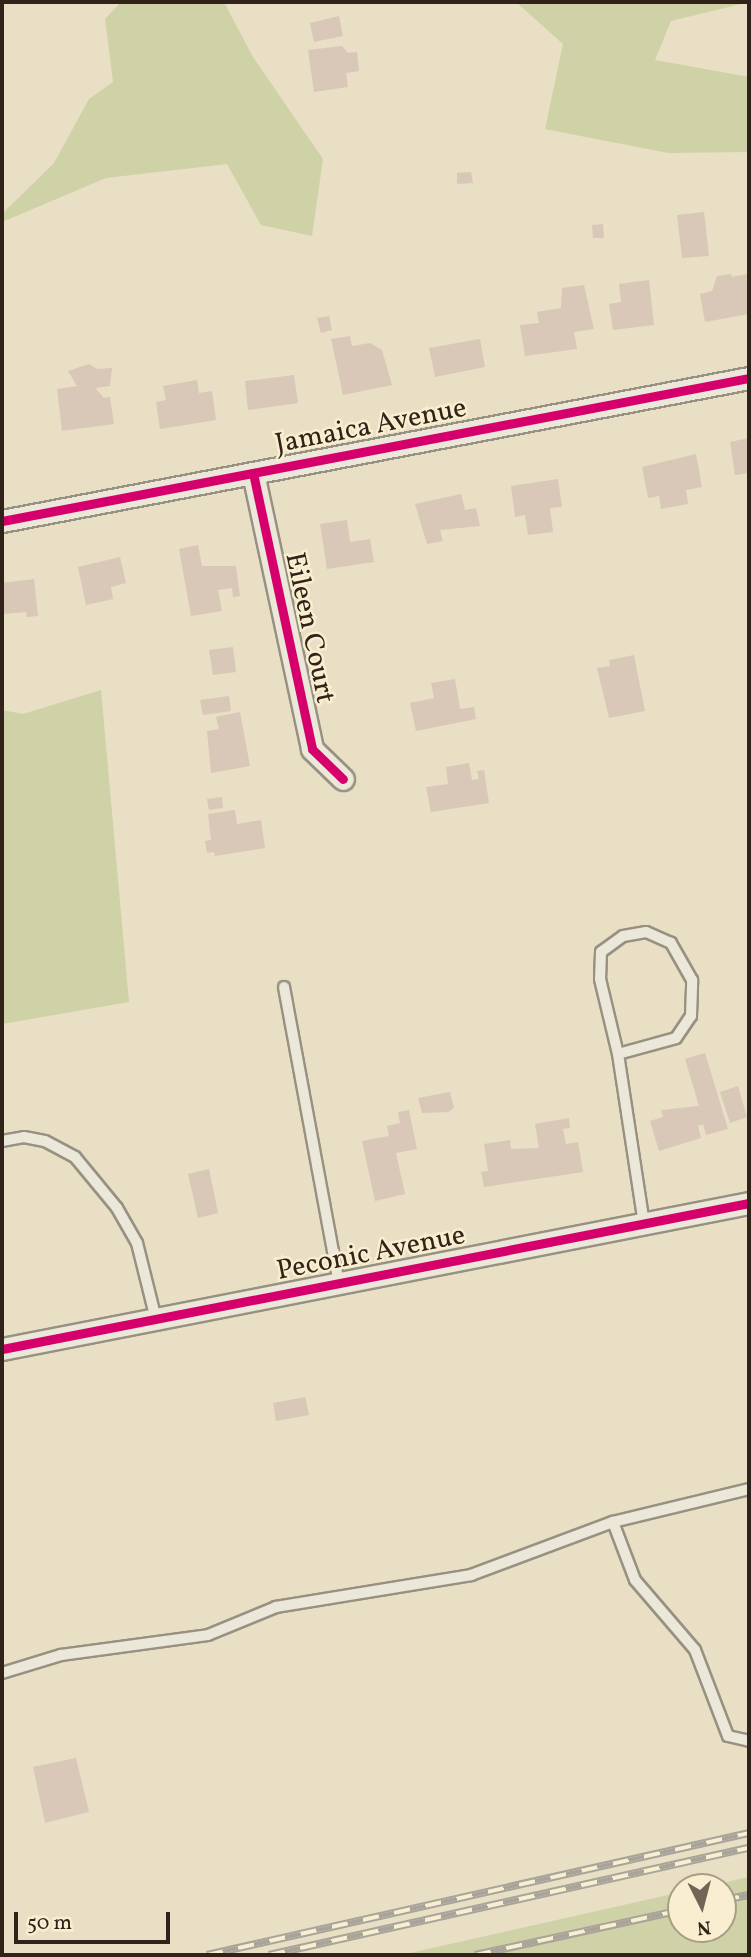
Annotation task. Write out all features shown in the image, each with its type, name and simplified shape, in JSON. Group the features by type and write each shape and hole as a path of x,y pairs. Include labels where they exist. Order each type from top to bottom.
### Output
{"street":[{"name":"Jamaica Avenue","path":"2,521 749,378"},
{"name":"Eileen Court","path":"253,473 312,748 343,779"},
{"name":"Peconic Avenue","path":"2,1349 749,1203"}],"lane":[{"path":"618,1054 676,1038 691,1016 692,980 671,943 646,932 622,936 601,952 600,979 618,1054 644,1224"},
{"path":"284,986 339,1283"},
{"path":"2,1141 24,1137 45,1141 75,1157 117,1208 137,1243 156,1319"},
{"path":"2,1673 61,1655 208,1635 276,1607 471,1575 613,1522 749,1489"},
{"path":"613,1522 635,1580 695,1650 728,1735 749,1741"}],"green space":[{"path":"121,2 224,2 253,57 323,159 312,236 261,225 227,164 106,178 2,222 2,214 54,163 89,99 113,82 105,19"},
{"path":"516,2 749,2 671,21 655,60 749,77 749,152 668,153 545,129 563,44"},
{"path":"101,690 129,1002 2,1024 2,710 23,714"},
{"path":"749,1877 749,1955 401,1955 667,1895 667,1943 737,1943 737,1880"}],"building":[{"path":"339,16 343,36 314,42 310,23"},
{"path":"342,46 348,53 357,52 359,71 346,73 348,87 314,92 308,50"},
{"path":"471,172 473,183 457,184 457,173"},
{"path":"704,212 709,256 682,258 677,215"},
{"path":"603,224 604,238 593,238 592,225"},
{"path":"732,274 731,277 748,274 749,314 705,322 700,294 712,291 717,276"},
{"path":"649,280 654,325 613,330 609,304 621,302 619,284"},
{"path":"584,285 594,329 574,332 577,349 525,356 520,325 539,323 537,312 561,308 562,288"},
{"path":"329,316 332,330 321,333 317,318"},
{"path":"350,336 352,346 370,343 382,350 392,385 343,395 331,339"},
{"path":"480,339 485,367 435,377 429,348"},
{"path":"89,364 97,369 112,368 110,386 95,388 104,398 110,397 114,424 62,431 57,389 77,386 68,371"},
{"path":"294,375 298,403 248,410 245,381"},
{"path":"197,380 199,393 212,391 216,420 160,429 156,402 166,400 163,386"},
{"path":"749,438 749,473 735,475 730,442"},
{"path":"696,454 702,487 686,490 688,504 661,509 659,496 648,498 642,467"},
{"path":"558,479 562,507 550,508 553,532 528,535 525,515 515,517 511,486"},
{"path":"461,494 465,510 476,508 480,526 440,530 443,541 427,544 415,504"},
{"path":"347,520 350,542 370,539 374,562 327,569 320,524"},
{"path":"198,545 202,566 236,566 240,596 233,597 232,588 218,590 222,611 191,616 179,549"},
{"path":"120,557 126,583 111,587 113,599 86,605 78,567"},
{"path":"34,579 38,616 27,617 26,612 2,614 2,583"},
{"path":"233,647 236,672 213,675 209,650"},
{"path":"634,655 645,711 609,718 597,668 610,666 609,660"},
{"path":"455,679 460,709 474,707 476,719 416,731 410,703 434,698 431,683"},
{"path":"229,696 231,711 203,715 200,700"},
{"path":"240,712 250,766 211,773 207,731 219,729 216,717"},
{"path":"469,763 472,780 479,779 477,771 484,770 489,803 431,812 426,787 448,784 446,767"},
{"path":"222,797 223,808 209,810 207,799"},
{"path":"235,810 237,824 261,820 265,848 215,856 214,852 207,853 205,841 211,840 208,814"},
{"path":"705,1053 728,1129 706,1135 703,1124 698,1126 701,1138 659,1151 650,1121 663,1117 661,1110 699,1106 685,1059"},
{"path":"738,1086 747,1117 730,1123 720,1092"},
{"path":"450,1092 454,1108 448,1112 422,1113 418,1098"},
{"path":"409,1110 417,1149 396,1153 405,1194 375,1201 362,1141 389,1136 387,1126 400,1123 398,1112"},
{"path":"569,1118 570,1128 563,1129 566,1144 578,1142 583,1172 484,1187 481,1172 488,1171 484,1144 510,1140 511,1149 539,1148 535,1124"},
{"path":"209,1169 218,1213 198,1218 188,1174"},
{"path":"305,1397 309,1415 276,1421 273,1403"},
{"path":"76,1758 89,1812 45,1823 33,1767"}],"railway":[{"path":"207,1955 749,1833"},
{"path":"269,1955 749,1848"},
{"path":"737,1897 749,1895"},
{"path":"475,1955 667,1913"}],"cycle path":[{"path":"2,521 749,378"},
{"path":"253,473 312,749 343,779"},
{"path":"2,1349 749,1203"}]}
